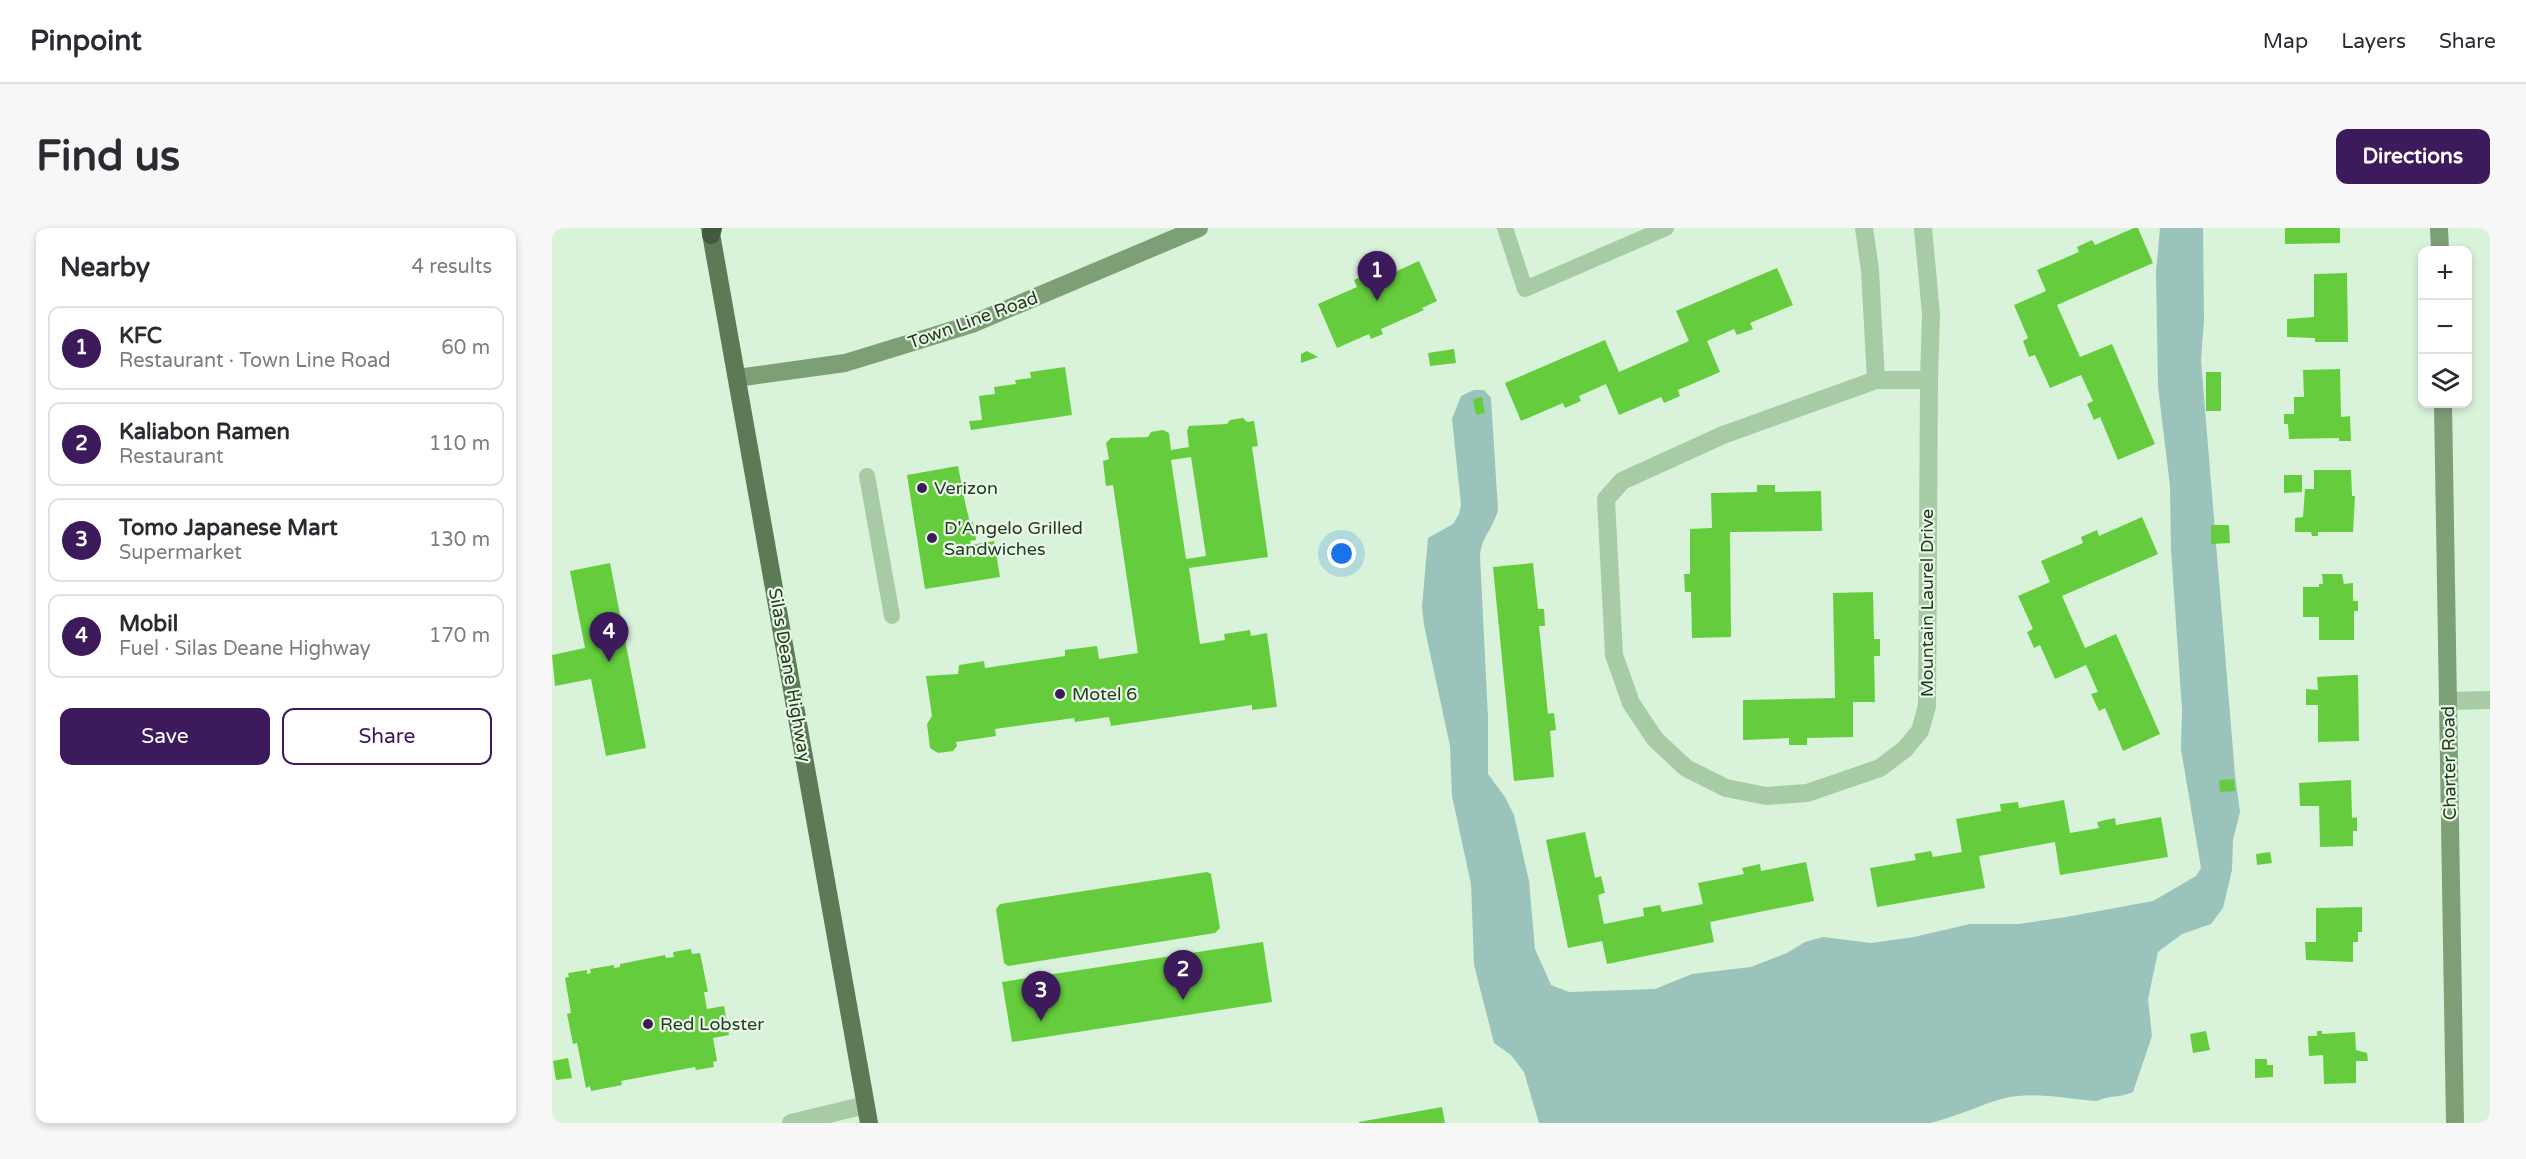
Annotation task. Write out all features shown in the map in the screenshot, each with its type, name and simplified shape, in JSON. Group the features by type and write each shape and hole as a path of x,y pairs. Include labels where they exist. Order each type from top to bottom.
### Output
{"main road":[{"name":"Silas Deane Highway","path":"711,230 868,1114"}],"street":[{"name":"Town Line Road","path":"737,378 845,363 972,324 1199,228"},
{"path":"1864,228 1870,270 1876,380"},
{"name":"Mountain Laurel Drive","path":"1923,228 1931,314 1927,706 1920,731 1905,749 1880,768 1807,793 1766,796 1726,788 1686,768 1654,739 1631,703 1614,655 1606,499 1622,480 1723,435 1876,380 1929,380"},
{"path":"2439,228 2440,246"},
{"name":"Charter Road","path":"2443,408 2455,1123"},
{"path":"2448,701 2490,700"},
{"path":"791,1123 868,1114"}],"lane":[{"path":"1505,228 1526,289 1666,228"},
{"path":"867,476 892,616"}],"shaded area":[{"path":"2160,228 2203,228 2204,320 2201,360 2235,775 2240,812 2233,840 2232,870 2223,908 2211,924 2182,934 2158,952 2148,999 2152,1036 2133,1092 2097,1101 2039,1095 2016,1096 1930,1123 1539,1123 1524,1072 1511,1055 1494,1043 1474,965 1471,884 1452,796 1450,746 1424,625 1422,606 1428,538 1453,524 1461,505 1452,419 1461,396 1474,390 1484,390 1491,398 1498,510 1480,556 1488,717 1488,774 1505,797 1514,815 1529,881 1535,949 1551,985 1569,992 1655,989 1692,974 1751,967 1787,953 1805,942 1823,937 1871,943 1914,937 1970,924 2019,924 2153,901 2196,876 2201,868 2181,749 2182,710 2171,549 2170,486 2158,387 2156,272"}],"building":[{"path":"2138,228 2153,263 2057,305 2080,357 2112,344 2155,444 2118,460 2100,417 2094,420 2087,404 2093,401 2081,375 2050,388 2035,355 2029,357 2023,341 2028,338 2014,305 2046,291 2037,270 2079,252 2077,247 2092,240 2095,245"},
{"path":"2285,228 2340,228 2340,243 2285,244"},
{"path":"1419,261 1437,301 1422,308 1424,310 1381,329 1383,334 1371,339 1369,334 1337,348 1318,304 1357,287 1354,280 1367,274 1371,283"},
{"path":"1777,268 1793,305 1750,323 1753,329 1737,335 1734,329 1707,341 1720,372 1678,390 1680,396 1664,403 1661,397 1619,415 1606,384 1579,396 1581,401 1565,408 1563,403 1521,421 1505,383 1605,340 1619,372 1689,341 1676,311"},
{"path":"2347,273 2348,342 2315,342 2315,338 2287,337 2287,319 2314,317 2314,274"},
{"path":"1454,349 1456,363 1430,366 1428,353"},
{"path":"1307,351 1318,357 1301,363 1301,354"},
{"path":"1065,367 1072,415 971,430 969,421 982,420 979,396 995,394 994,387 1016,384 1015,380 1031,378 1030,372"},
{"path":"2340,369 2341,417 2350,416 2351,441 2339,441 2339,438 2289,439 2288,424 2284,424 2284,414 2294,414 2294,397 2304,397 2303,370"},
{"path":"2206,372 2221,372 2221,411 2206,411"},
{"path":"1482,397 1485,413 1476,415 1473,399"},
{"path":"1243,418 1247,422 1254,421 1258,446 1252,447 1268,557 1189,568 1200,644 1225,640 1224,634 1250,630 1251,636 1267,633 1277,707 1252,710 1252,705 1111,726 1109,717 1075,722 1074,718 995,729 996,736 956,742 957,746 953,751 938,753 930,748 927,724 932,716 926,676 958,674 959,665 984,661 985,668 1065,656 1065,650 1097,646 1099,659 1138,653 1113,485 1106,486 1103,461 1109,459 1106,443 1111,438 1148,437 1151,432 1163,430 1169,433 1171,450 1189,447 1187,431 1189,426 1227,424 1230,420","holes":["1191,457 1206,556 1186,559 1171,460"]},
{"path":"958,466 966,507 970,522 973,522 976,540 970,541 971,545 994,541 1000,577 925,589 907,475"},
{"path":"2314,470 2351,470 2352,496 2355,496 2353,532 2318,532 2318,536 2312,536 2311,532 2295,532 2295,518 2303,517 2305,489 2314,489"},
{"path":"2284,475 2302,475 2302,492 2284,493"},
{"path":"1757,485 1775,485 1775,492 1821,491 1822,531 1730,532 1731,637 1692,638 1691,592 1685,592 1684,574 1690,574 1690,529 1712,528 1711,493 1757,492"},
{"path":"2142,517 2158,554 2062,596 2085,648 2116,634 2160,734 2123,751 2105,708 2099,711 2091,694 2098,692 2086,665 2055,679 2040,645 2034,648 2027,632 2033,629 2018,596 2050,582 2041,561 2083,543 2081,537 2097,530 2099,536"},
{"path":"2211,525 2229,525 2230,543 2211,544"},
{"path":"610,563 646,748 606,756 591,679 555,686 552,655 585,648 570,571"},
{"path":"1533,563 1538,609 1544,609 1545,626 1539,626 1548,714 1554,713 1556,730 1550,731 1554,777 1514,781 1493,567"},
{"path":"2322,574 2342,574 2344,584 2353,583 2353,601 2358,601 2358,611 2354,611 2354,640 2319,640 2319,617 2303,617 2303,587 2319,587 2319,584 2323,584"},
{"path":"1873,592 1874,639 1880,639 1880,656 1874,656 1875,702 1853,702 1853,737 1807,738 1807,745 1789,745 1789,738 1743,740 1743,700 1835,698 1833,593"},
{"path":"2358,675 2359,741 2318,742 2318,705 2306,705 2306,689 2318,690 2317,677"},
{"path":"2234,779 2235,791 2220,792 2219,780"},
{"path":"2351,780 2352,818 2357,817 2357,831 2353,831 2353,846 2320,847 2319,806 2300,806 2299,783"},
{"path":"2064,800 2070,833 2099,828 2097,822 2115,818 2116,825 2161,817 2168,857 2060,875 2055,842 1979,856 1985,888 1877,907 1870,868 1916,860 1914,854 1931,851 1933,857 1962,852 1956,819 2001,811 2000,804 2018,802 2019,808"},
{"path":"1585,832 1595,878 1601,876 1605,893 1598,895 1604,924 1644,916 1643,908 1660,905 1662,912 1703,904 1698,883 1744,874 1742,868 1760,864 1761,871 1806,862 1814,901 1710,922 1714,942 1607,964 1602,941 1568,948 1546,840"},
{"path":"2270,852 2272,863 2257,865 2256,854"},
{"path":"1207,872 1211,874 1220,928 1215,933 1008,966 1004,963 996,909 1000,904"},
{"path":"2362,907 2362,932 2358,932 2358,942 2353,942 2353,962 2306,960 2305,942 2316,942 2316,908"},
{"path":"1263,942 1272,1002 1012,1042 1002,982"},
{"name":"Red Lobster","path":"691,949 692,954 700,953 708,992 704,992 707,1009 724,1006 729,1035 713,1038 717,1061 713,1062 714,1067 696,1070 695,1067 621,1081 622,1085 591,1091 590,1086 586,1088 577,1043 573,1044 567,1014 571,1013 565,978 569,977 568,973 587,970 587,974 591,973 590,969 614,965 614,968 620,967 620,964 665,955 666,958 674,957 673,952"},
{"path":"2206,1031 2210,1050 2193,1053 2190,1034"},
{"path":"2317,1031 2322,1031 2322,1034 2355,1032 2356,1050 2367,1053 2368,1061 2356,1061 2356,1083 2324,1084 2323,1055 2309,1056 2308,1036 2317,1036"},
{"path":"568,1058 572,1078 556,1080 553,1061"},
{"path":"2255,1059 2267,1059 2267,1065 2273,1065 2273,1077 2255,1078"},
{"path":"1442,1107 1445,1123 1359,1123 1359,1122"}],"place":[{"name":"KFC","path":"1377,301"},
{"name":"Verizon","path":"922,488"},
{"name":"D'Angelo Grilled Sandwiches","path":"932,538"},
{"name":"Mobil","path":"609,662"},
{"name":"Motel 6","path":"1060,694"},
{"name":"Kaliabon Ramen","path":"1183,1000"},
{"name":"Tomo Japanese Mart","path":"1041,1021"},
{"name":"Red Lobster","path":"648,1024"}]}
